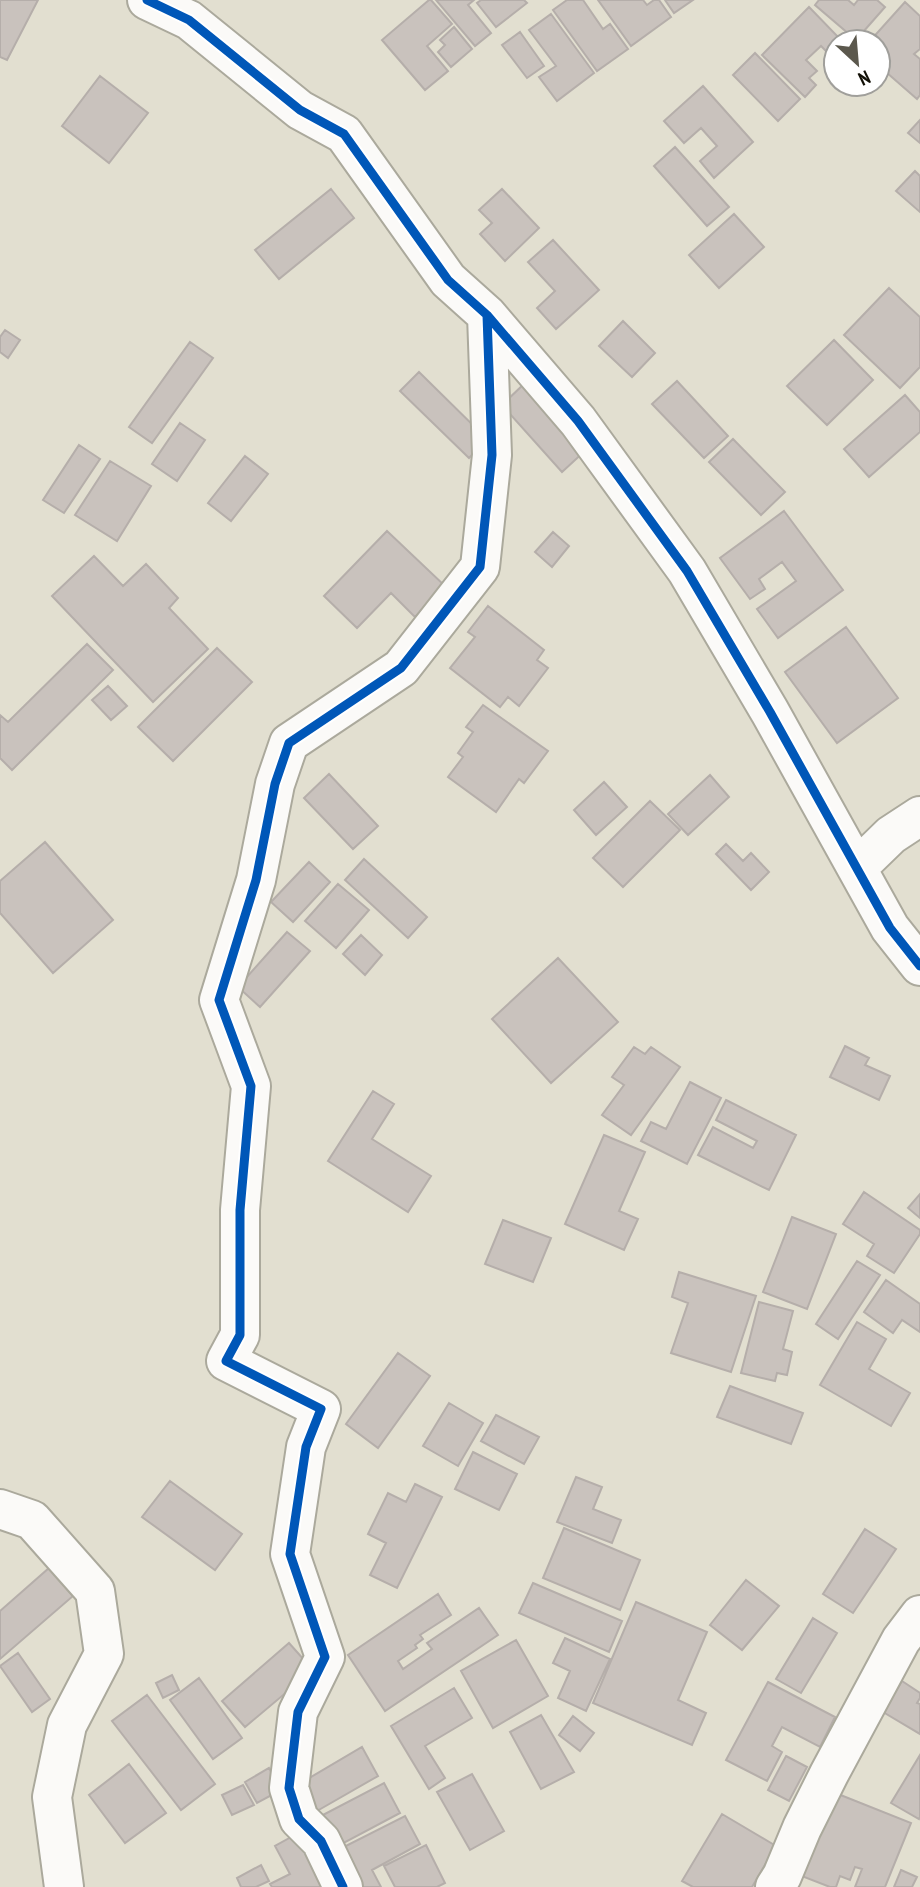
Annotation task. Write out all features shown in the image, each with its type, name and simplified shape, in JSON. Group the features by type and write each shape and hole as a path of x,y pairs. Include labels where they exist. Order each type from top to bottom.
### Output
{"street":[{"path":"147,0 190,20 300,110 344,134 448,280 487,316 578,421 687,571 770,712 890,929 920,966"},
{"path":"343,1887 321,1841 299,1819 289,1788 299,1712 325,1657 290,1554 306,1447 321,1409 226,1361 240,1335 240,1210 251,1086 219,1000 256,880 275,784 289,743 401,668 480,567 492,455 487,316"},
{"path":"857,868 891,835 920,816"},
{"path":"0,1509 32,1520 95,1591 104,1654 67,1725 52,1797 64,1887"},
{"path":"775,1887 829,1774 901,1640 920,1615"}],"building":[{"path":"0,0 38,0 7,60 0,57"},
{"path":"429,0 452,24 427,46 448,71 425,90 382,40"},
{"path":"436,0 474,0 468,5 491,33 475,46"},
{"path":"481,0 524,0 527,3 496,27 477,3"},
{"path":"567,0 583,0 603,29 610,24 628,49 597,71 553,10"},
{"path":"598,0 643,0 647,5 659,0 671,17 631,46"},
{"path":"665,0 693,0 674,13"},
{"path":"819,0 848,0 854,5 858,0 877,0 885,7 867,28 842,28 815,5"},
{"path":"905,2 920,16 920,49 914,54 920,59 920,95 917,99 892,77 892,28 882,28"},
{"path":"809,7 829,28 822,28 822,47 806,60 817,71 809,78 816,85 805,97 762,55"},
{"path":"551,14 594,73 557,101 539,77 556,66 529,30"},
{"path":"454,27 472,49 451,67 438,52 445,45 440,40"},
{"path":"520,32 544,66 527,78 502,45"},
{"path":"755,53 800,99 778,121 733,75"},
{"path":"100,76 148,113 109,163 62,126"},
{"path":"703,86 753,142 714,178 700,161 717,146 701,128 684,143 664,121"},
{"path":"920,120 920,143 908,133"},
{"path":"675,147 729,207 707,226 654,166"},
{"path":"915,171 920,176 920,212 896,191"},
{"path":"331,189 354,218 279,279 255,250"},
{"path":"502,189 539,228 505,261 480,234 492,223 479,210"},
{"path":"734,214 764,247 719,288 689,255"},
{"path":"553,240 599,290 556,329 537,308 555,291 528,262"},
{"path":"889,288 920,317 920,367 900,388 844,335"},
{"path":"623,321 655,353 632,377 599,346"},
{"path":"5,330 20,340 8,358 0,352 0,337"},
{"path":"834,340 873,380 827,425 787,386"},
{"path":"190,342 213,358 152,443 129,427"},
{"path":"419,372 487,439 469,458 400,391"},
{"path":"677,381 728,436 704,458 652,404"},
{"path":"526,382 587,449 562,472 502,405"},
{"path":"905,395 920,412 920,432 869,477 844,449"},
{"path":"180,423 205,440 177,481 152,464"},
{"path":"733,439 785,492 761,515 709,462"},
{"path":"79,445 100,459 64,513 43,500"},
{"path":"245,456 268,474 231,521 208,503"},
{"path":"110,461 151,486 117,541 75,515"},
{"path":"784,511 843,590 778,638 757,609 796,581 782,562 759,579 765,589 750,599 720,558"},
{"path":"387,531 445,586 415,617 391,593 357,628 324,596"},
{"path":"553,532 569,546 552,567 535,552"},
{"path":"94,556 123,586 146,564 178,598 169,608 208,649 153,702 52,596"},
{"path":"488,606 544,650 537,660 548,668 519,706 508,697 500,707 450,668 475,637 468,632"},
{"path":"846,627 898,698 837,743 785,672"},
{"path":"87,644 113,670 12,770 0,758 0,715 8,722"},
{"path":"217,648 252,682 173,761 138,727"},
{"path":"108,686 127,706 111,720 92,700"},
{"path":"483,705 548,751 524,783 519,779 496,812 448,777 463,757 458,753 473,732 466,727"},
{"path":"329,774 378,826 353,849 304,798"},
{"path":"710,775 729,797 688,835 668,814"},
{"path":"604,782 627,807 596,835 574,810"},
{"path":"650,801 680,830 623,887 593,858"},
{"path":"45,842 113,920 53,973 0,913 0,881"},
{"path":"726,844 743,861 751,853 769,872 751,890 716,854"},
{"path":"364,859 427,917 408,938 345,880"},
{"path":"309,862 330,882 293,922 271,902"},
{"path":"338,884 369,910 336,948 305,921"},
{"path":"287,932 310,951 260,1007 238,987"},
{"path":"361,935 382,955 365,975 343,954"},
{"path":"558,958 618,1022 551,1083 492,1019"},
{"path":"845,1046 869,1058 865,1065 890,1076 879,1100 830,1077"},
{"path":"634,1047 645,1054 651,1047 680,1067 631,1135 602,1115 624,1085 612,1077"},
{"path":"690,1082 721,1098 687,1164 641,1141 651,1122 666,1129"},
{"path":"373,1091 394,1104 372,1139 431,1176 408,1212 328,1161"},
{"path":"726,1100 796,1135 769,1190 698,1155 713,1127 753,1148 757,1141 716,1120"},
{"path":"604,1135 645,1152 619,1211 638,1219 624,1250 565,1224"},
{"path":"864,1192 920,1230 894,1273 867,1256 874,1244 843,1224"},
{"path":"920,1194 920,1218 908,1208"},
{"path":"792,1217 836,1234 807,1309 763,1292"},
{"path":"503,1220 551,1238 533,1282 485,1264"},
{"path":"857,1261 880,1275 838,1339 816,1324"},
{"path":"679,1272 756,1296 731,1372 671,1353 688,1303 672,1297"},
{"path":"886,1280 920,1304 920,1332 902,1320 893,1333 864,1312"},
{"path":"759,1302 793,1311 783,1349 792,1352 787,1375 777,1373 775,1381 741,1373"},
{"path":"857,1322 886,1339 869,1369 910,1393 891,1426 820,1385"},
{"path":"398,1353 430,1376 378,1448 346,1424"},
{"path":"730,1386 803,1413 791,1444 717,1417"},
{"path":"449,1403 483,1423 458,1466 423,1446"},
{"path":"496,1415 539,1437 524,1464 481,1441"},
{"path":"473,1452 517,1474 499,1510 455,1489"},
{"path":"576,1477 602,1487 593,1509 621,1520 612,1543 557,1522"},
{"path":"170,1481 242,1534 215,1570 142,1517"},
{"path":"415,1484 442,1497 397,1588 370,1575 386,1543 368,1534 388,1493 406,1502"},
{"path":"564,1528 640,1560 620,1610 543,1578"},
{"path":"865,1529 896,1549 853,1613 823,1594"},
{"path":"49,1568 73,1596 0,1659 0,1611"},
{"path":"746,1580 779,1606 742,1650 710,1625"},
{"path":"533,1583 622,1621 609,1652 519,1613"},
{"path":"438,1594 451,1615 420,1635 423,1639 415,1645 417,1648 398,1661 403,1669 432,1649 427,1643 479,1608 498,1635 385,1711 348,1655"},
{"path":"636,1602 707,1632 678,1700 706,1713 692,1745 593,1703"},
{"path":"813,1618 837,1633 801,1693 776,1679"},
{"path":"565,1638 610,1659 586,1711 558,1698 570,1671 553,1663"},
{"path":"516,1640 548,1696 493,1728 461,1671"},
{"path":"289,1643 313,1670 245,1727 222,1701"},
{"path":"18,1653 50,1699 32,1712 0,1666"},
{"path":"172,1675 179,1690 163,1698 156,1683"},
{"path":"199,1678 242,1738 213,1759 170,1700"},
{"path":"902,1681 920,1693 917,1703 920,1704 920,1734 883,1712"},
{"path":"768,1682 835,1717 820,1747 782,1727 772,1746 782,1752 767,1781 726,1760"},
{"path":"454,1688 472,1718 425,1746 445,1778 429,1789 391,1726"},
{"path":"147,1695 215,1784 181,1810 112,1721"},
{"path":"541,1715 574,1772 541,1789 510,1732"},
{"path":"573,1716 594,1733 580,1751 559,1735"},
{"path":"362,1747 378,1776 310,1815 294,1787"},
{"path":"920,1755 920,1817 919,1819 891,1803"},
{"path":"786,1756 807,1767 789,1801 768,1790"},
{"path":"129,1764 166,1813 125,1843 89,1795"},
{"path":"269,1768 281,1790 257,1803 245,1782"},
{"path":"472,1774 504,1831 470,1850 437,1792"},
{"path":"384,1783 400,1813 338,1846 321,1816"},
{"path":"243,1785 254,1805 232,1815 222,1795"},
{"path":"833,1792 911,1823 885,1887 855,1887 862,1869 855,1867 850,1880 840,1876 836,1887 799,1875"},
{"path":"722,1814 776,1846 752,1887 693,1887 682,1881"},
{"path":"405,1816 420,1844 372,1870 381,1887 348,1887 330,1854"},
{"path":"302,1831 332,1887 272,1887 270,1884 290,1874 275,1846"},
{"path":"426,1845 445,1883 437,1887 395,1887 384,1866"},
{"path":"261,1865 269,1881 256,1887 241,1887 237,1878"},
{"path":"901,1870 917,1877 912,1887 894,1887"}],"cycle path":[{"path":"147,0 189,20 300,110 344,134 448,280 487,315 578,421 687,571 770,712 890,928 920,966"},
{"path":"343,1887 321,1841 299,1819 289,1788 298,1712 325,1657 290,1554 306,1447 321,1409 226,1361 240,1335 240,1210 251,1086 219,1000 256,880 275,784 289,743 401,668 480,567 492,455 487,315"}]}
